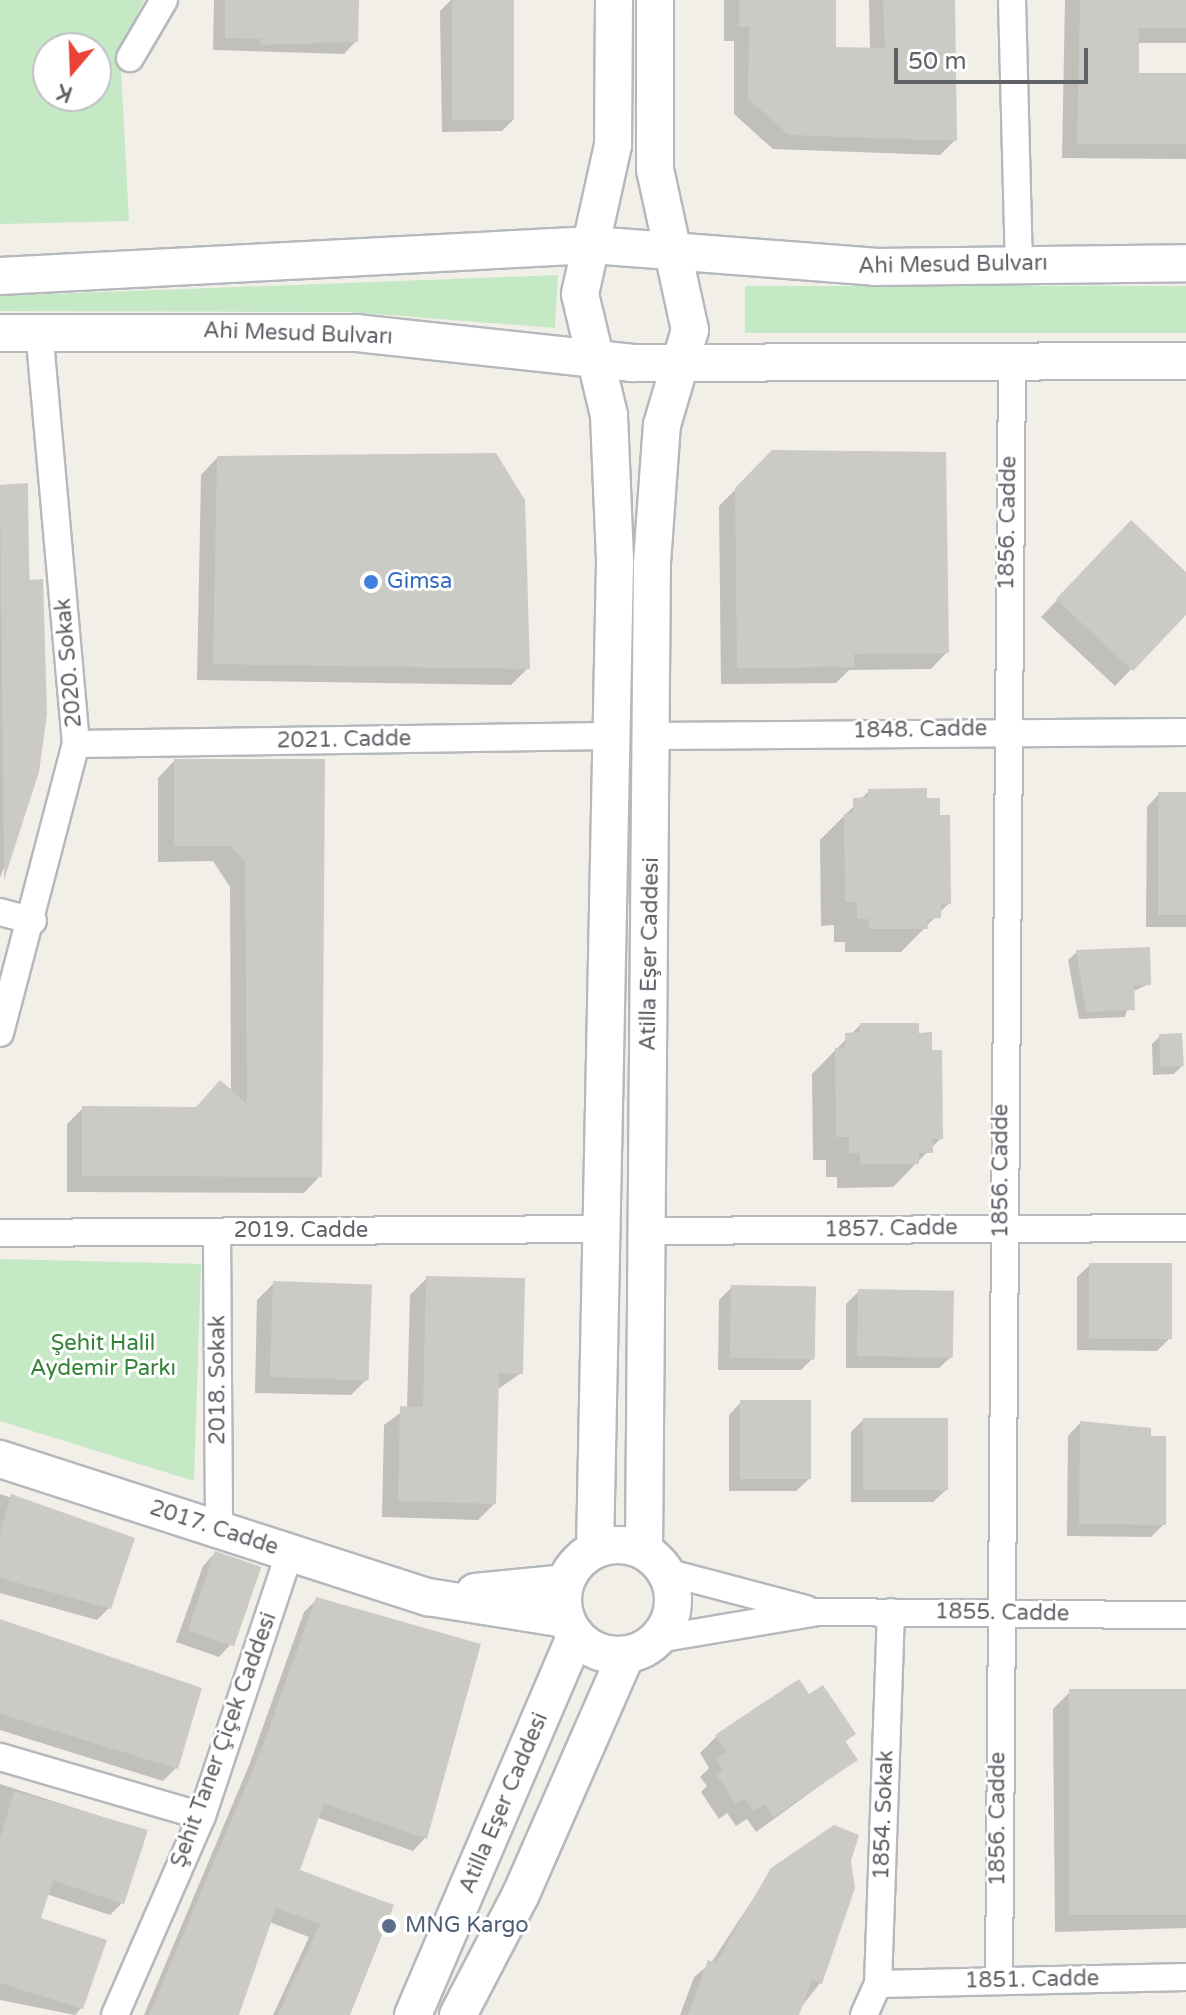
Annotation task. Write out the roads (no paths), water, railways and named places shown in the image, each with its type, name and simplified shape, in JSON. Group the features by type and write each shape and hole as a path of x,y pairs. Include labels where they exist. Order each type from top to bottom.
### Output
{"main road":[{"path":"594,362 581,312 613,145 614,0"},
{"path":"655,0 655,170 672,250 690,308 685,361"},
{"name":"Ahi Mesud Bulvarı","path":"0,276 592,245 834,266 1186,263"},
{"name":"Ahi Mesud Bulvarı","path":"0,333 357,333 594,362 1186,361"},
{"name":"Atilla Eşer Caddesi","path":"655,1562 645,1231 658,456 685,361"},
{"name":"Atilla Eşer Caddesi","path":"594,362 609,429 611,736 595,1550"},
{"name":"2017. Cadde","path":"0,1459 428,1597 571,1627"},
{"path":"623,1544 655,1562 672,1610 658,1639 626,1655 607,1654 571,1627 565,1583 595,1550 623,1544"},
{"name":"2017. Cadde","path":"428,1597 565,1583"},
{"name":"Atilla Eşer Caddesi","path":"413,2015 571,1627"},
{"path":"458,2015 521,1894 626,1655"}],"street":[{"path":"130,58 164,0"},
{"path":"1012,0 1019,265"},
{"name":"2020. Sokak","path":"0,1033 33,921 76,744 39,331"},
{"name":"1856. Cadde","path":"999,1981 998,1613 1004,728 1012,360"},
{"name":"1848. Cadde","path":"655,736 1004,728 1186,732"},
{"name":"2021. Cadde","path":"76,744 611,736"},
{"path":"0,912 33,921"},
{"name":"1857. Cadde","path":"645,1231 1186,1228"},
{"name":"2019. Cadde","path":"0,1233 601,1229"},
{"name":"2018. Sokak","path":"217,1232 219,1529"},
{"name":"Şehit Taner Çiçek Caddesi","path":"115,2015 202,1816 290,1552"},
{"name":"1855. Cadde","path":"655,1562 817,1612"},
{"name":"1855. Cadde","path":"658,1639 817,1612 1186,1615"},
{"name":"1854. Sokak","path":"864,2015 878,1984 891,1612"},
{"path":"0,1757 202,1816"},
{"name":"1851. Cadde","path":"878,1984 1186,1977"}],"place":[{"name":"Gimsa","path":"371,582"},
{"name":"MNG Kargo","path":"389,1926"}],"park label":[{"name":"Şehit Halil Aydemir Parkı","path":"103,1356"}]}
